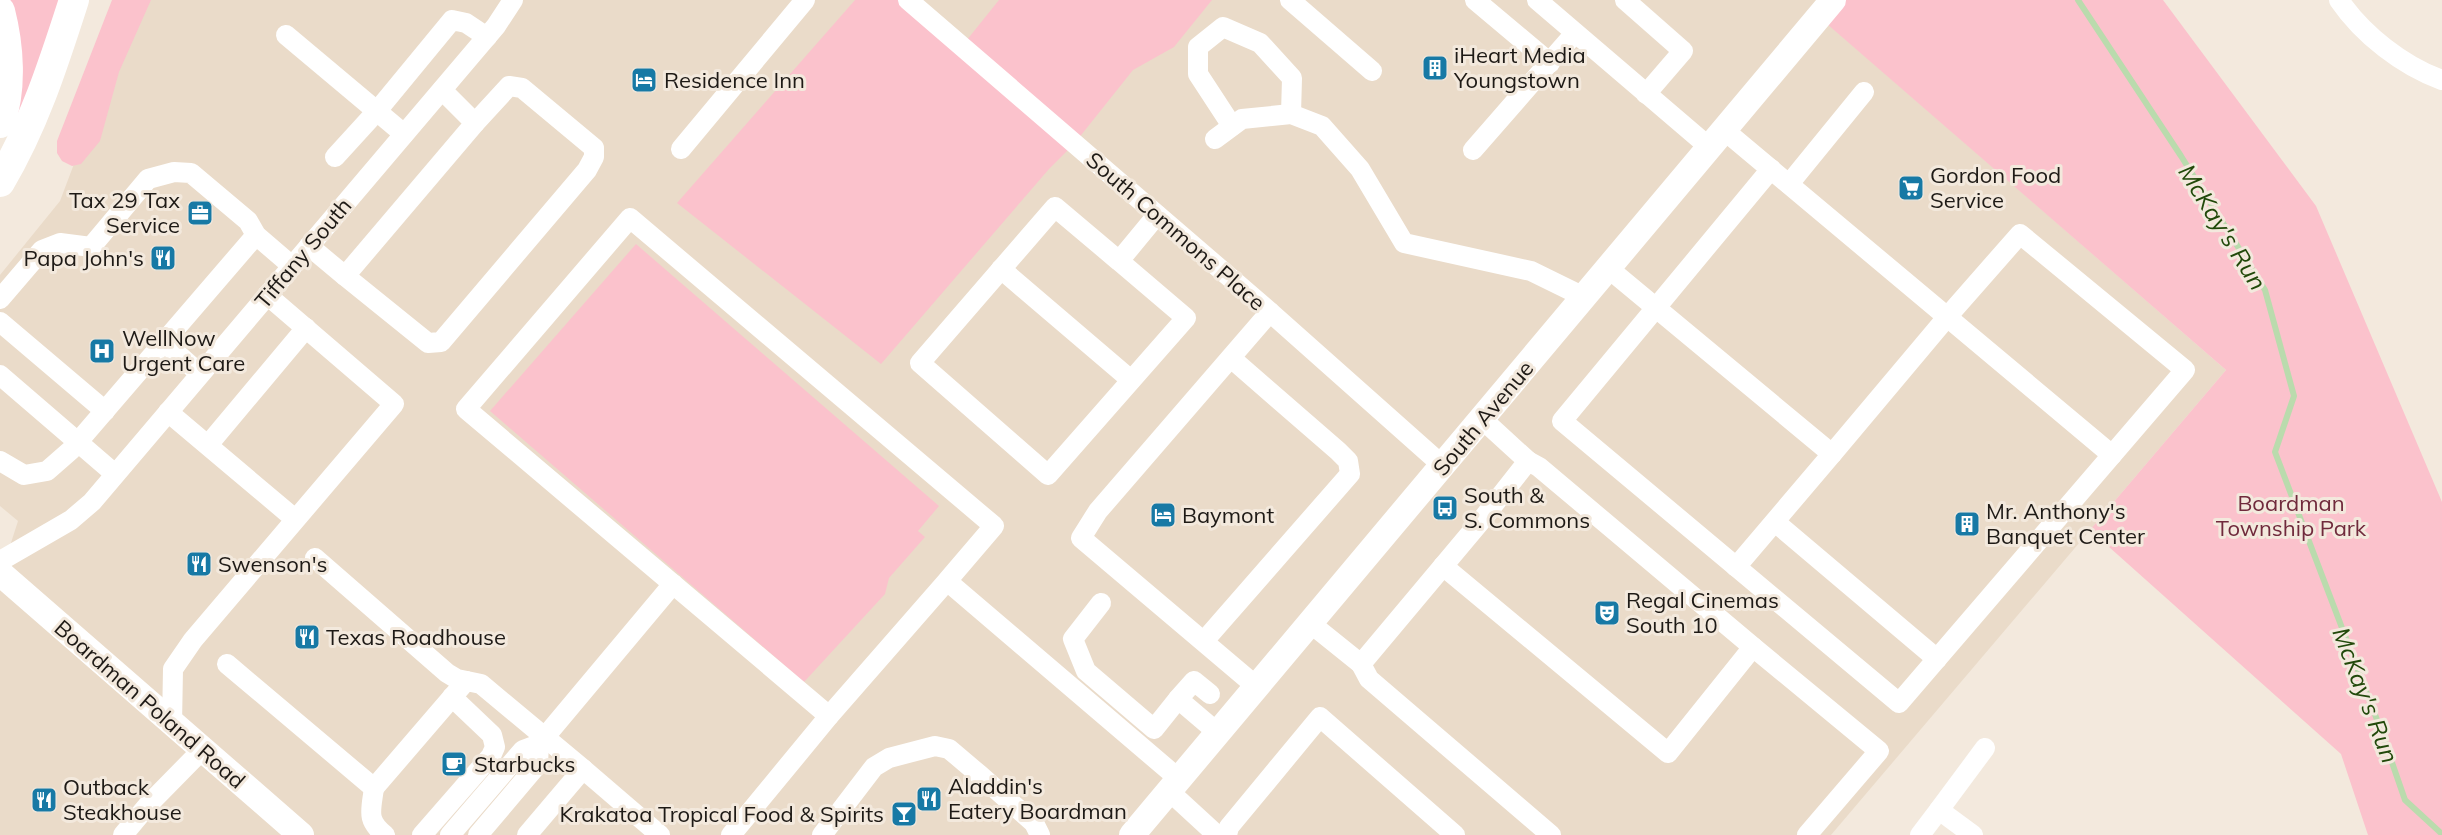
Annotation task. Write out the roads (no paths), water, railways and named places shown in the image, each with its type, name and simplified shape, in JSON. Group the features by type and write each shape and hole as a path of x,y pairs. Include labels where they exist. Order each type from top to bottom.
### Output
{"highway":[{"path":"0,182 29,125 46,84 74,0"},
{"path":"0,11 7,52 7,83 0,123"}],"main road":[{"name":"South Avenue","path":"1132,835 1833,0"},
{"name":"Boardman Poland Road","path":"0,573 301,835"}],"street":[{"name":"Tiffany South","path":"0,561 71,520 92,502 487,37 513,0"},
{"path":"681,149 805,0"},
{"name":"South Commons Place","path":"908,0 1270,312 1442,465"},
{"path":"1290,0 1371,71"},
{"path":"1475,0 1550,63"},
{"path":"1537,0 1646,94 1717,139 1771,169 2112,455"},
{"path":"1625,0 1683,51 1646,94"},
{"path":"2340,0 2364,29 2382,44 2407,63 2442,80"},
{"path":"335,157 377,111 452,20 466,23 487,37"},
{"path":"1232,126 1198,75 1198,47 1223,27 1260,43 1292,78 1291,114"},
{"path":"1473,150 1575,33"},
{"path":"286,35 404,134"},
{"path":"309,246 345,276 428,343 441,342 587,170 594,157 594,148 522,88 509,86 345,276"},
{"path":"442,90 475,123"},
{"path":"1789,184 1864,92"},
{"path":"1215,139 1242,119 1291,114 1322,126 1360,169 1404,243 1531,271 1584,297"},
{"path":"1736,567 2020,234 2185,370 1899,703 1736,567 1562,421 1771,169"},
{"path":"0,299 42,250 60,243 92,247 148,179 174,172 190,173 248,221 256,235 292,266"},
{"path":"1054,207 1119,261 1186,318 1048,475 920,363 1054,207"},
{"path":"1119,261 1157,215"},
{"path":"731,835 829,716 994,526 630,218 466,409 829,716"},
{"path":"0,461 24,475 47,471 78,442 256,235"},
{"path":"1001,268 1131,380"},
{"path":"1608,268 1832,454"},
{"path":"172,724 173,669 193,640 394,404 267,295"},
{"path":"1257,687 1081,538 1098,511 1270,312"},
{"path":"0,322 105,411"},
{"path":"208,446 306,328"},
{"path":"164,342 200,374"},
{"path":"1204,642 1350,474 1348,461 1338,451 1231,358"},
{"path":"0,375 115,474"},
{"path":"0,383 43,420 60,427"},
{"path":"168,412 295,519"},
{"path":"1482,419 1528,461 1539,466 1879,751 1807,835"},
{"path":"0,445 34,473"},
{"path":"1361,664 1528,461"},
{"path":"1774,522 1937,659"},
{"path":"315,558 447,673 481,684 542,741 584,768 660,835"},
{"path":"1443,566 1668,753 1753,647"},
{"path":"947,581 1174,785 1217,835"},
{"path":"450,835 523,750 542,741 673,584"},
{"path":"1101,603 1073,639 1086,671 1154,729 1194,681 1210,694"},
{"path":"1310,623 1361,664 1369,679 1551,835"},
{"path":"226,664 374,788"},
{"path":"385,835 370,819 374,788 466,681"},
{"path":"422,835 491,756 495,747 492,735 452,697"},
{"path":"1178,699 1218,733"},
{"path":"1227,835 1229,827 1320,717 1455,835"},
{"path":"478,835 538,764 542,741"},
{"path":"822,835 874,767 889,758 935,746 949,749 1034,823 1040,835"},
{"path":"1920,835 1985,748"},
{"path":"123,835 148,805 202,750"},
{"path":"526,835 584,768"},
{"path":"1939,810 1973,835"}],"waterway":[{"name":"McKay's Run","path":"2078,0 2181,156 2265,290 2294,396 2275,452 2379,725 2405,800 2442,834"}],"place":[{"name":"iHeart Media Youngstown","path":"1435,68"},
{"name":"Residence Inn","path":"644,80"},
{"name":"Gordon Food Service","path":"1911,188"},
{"name":"Tax 29 Tax Service","path":"200,213"},
{"name":"Papa John's","path":"163,258"},
{"name":"WellNow Urgent Care","path":"102,351"},
{"name":"South & S. Commons","path":"1445,508"},
{"name":"Baymont","path":"1163,515"},
{"name":"Mr. Anthony's Banquet Center","path":"1967,524"},
{"name":"Swenson's","path":"199,564"},
{"name":"Regal Cinemas South 10","path":"1607,613"},
{"name":"Texas Roadhouse","path":"307,637"},
{"name":"Starbucks","path":"454,764"},
{"name":"Aladdin's Eatery Boardman","path":"929,799"},
{"name":"Outback Steakhouse","path":"44,800"},
{"name":"Krakatoa Tropical Food & Spirits","path":"904,814"}],"park label":[{"name":"Boardman Township Park","path":"2291,516"}]}
